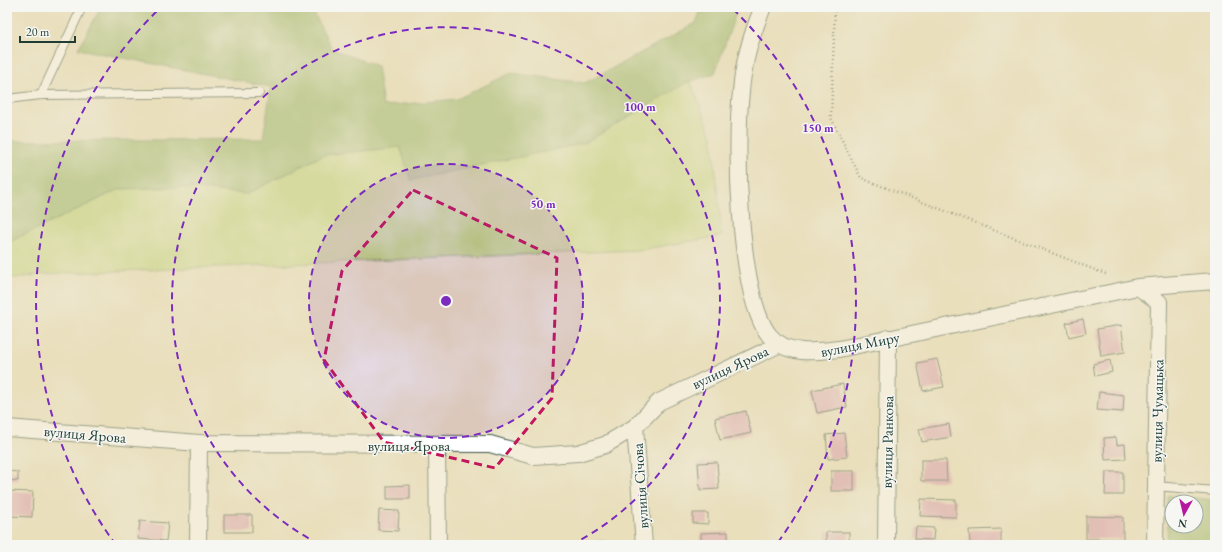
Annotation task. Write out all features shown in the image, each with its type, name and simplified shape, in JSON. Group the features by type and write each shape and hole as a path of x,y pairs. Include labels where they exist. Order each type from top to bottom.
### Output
{"street":[{"name":"вулиця Миру","path":"763,7 748,54 741,90 738,151 748,281 760,322 769,336 780,344 797,351 815,352 1138,287 1215,281"},
{"name":"вулиця Чумацька","path":"1138,287 1159,302 1155,545"},
{"name":"вулиця Ранкова","path":"886,545 888,338"},
{"name":"вулиця Ярова","path":"7,428 199,443 437,446 490,444 533,456 578,453 605,445 636,427 659,402 780,344"},
{"name":"вулиця Січова","path":"636,427 644,545"},
{"path":"198,545 199,443"},
{"path":"437,446 438,545"}],"lane":[{"path":"41,95 82,7"},
{"path":"7,99 41,95 259,93"},
{"path":"1156,486 1215,491"}],"path":[{"path":"835,7 831,118 861,178 1109,275"}],"highlighted area":[{"path":"413,190 557,258 552,398 495,468 384,442 324,360 342,271"}],"green space":[{"path":"101,7 311,7 332,49 377,66 383,106 457,99 511,73 585,83 696,23 702,7 738,7 715,73 686,83 585,143 411,180 400,147 323,155 247,194 183,187 120,189 7,243 7,141 263,139 271,87 78,49"},
{"path":"690,80 712,136 722,236 639,250 45,274 7,279 7,243 120,189 178,187 247,194 323,155 400,147 411,180 585,143"},
{"path":"1204,499 1215,500 1215,545 1167,545 1167,534 1204,534"}],"building":[{"path":"1083,319 1086,333 1069,337 1066,323"},
{"path":"1121,325 1125,352 1101,356 1097,329"},
{"path":"937,359 944,387 923,391 917,363"},
{"path":"1110,360 1112,372 1095,376 1093,364"},
{"path":"843,384 847,407 817,413 812,390"},
{"path":"1099,392 1124,395 1123,412 1097,410"},
{"path":"746,411 751,433 720,440 715,418"},
{"path":"949,424 951,437 922,442 919,429"},
{"path":"844,433 847,457 828,459 826,435"},
{"path":"1116,437 1117,445 1125,444 1126,459 1105,460 1104,438"},
{"path":"921,460 946,460 947,481 921,481"},
{"path":"717,462 719,489 700,490 698,463"},
{"path":"7,471 18,472 18,481 7,480"},
{"path":"831,471 854,471 854,491 831,491"},
{"path":"1106,472 1123,472 1123,495 1105,495"},
{"path":"410,485 410,499 387,499 387,486"},
{"path":"7,491 33,492 32,517 7,516"},
{"path":"921,499 956,500 956,517 920,516"},
{"path":"379,510 399,511 398,531 378,530"},
{"path":"693,513 708,513 708,524 693,523"},
{"path":"224,515 252,515 252,532 224,532"},
{"path":"1086,516 1123,517 1123,539 1086,539"},
{"path":"140,521 168,523 166,541 138,539"},
{"path":"916,527 934,528 933,540 915,539"},
{"path":"1001,529 1001,545 970,545 969,530"},
{"path":"728,532 728,545 701,545 701,533"},
{"path":"826,532 849,532 849,545 826,545"},
{"path":"597,542 624,542 624,545 597,545"}]}
